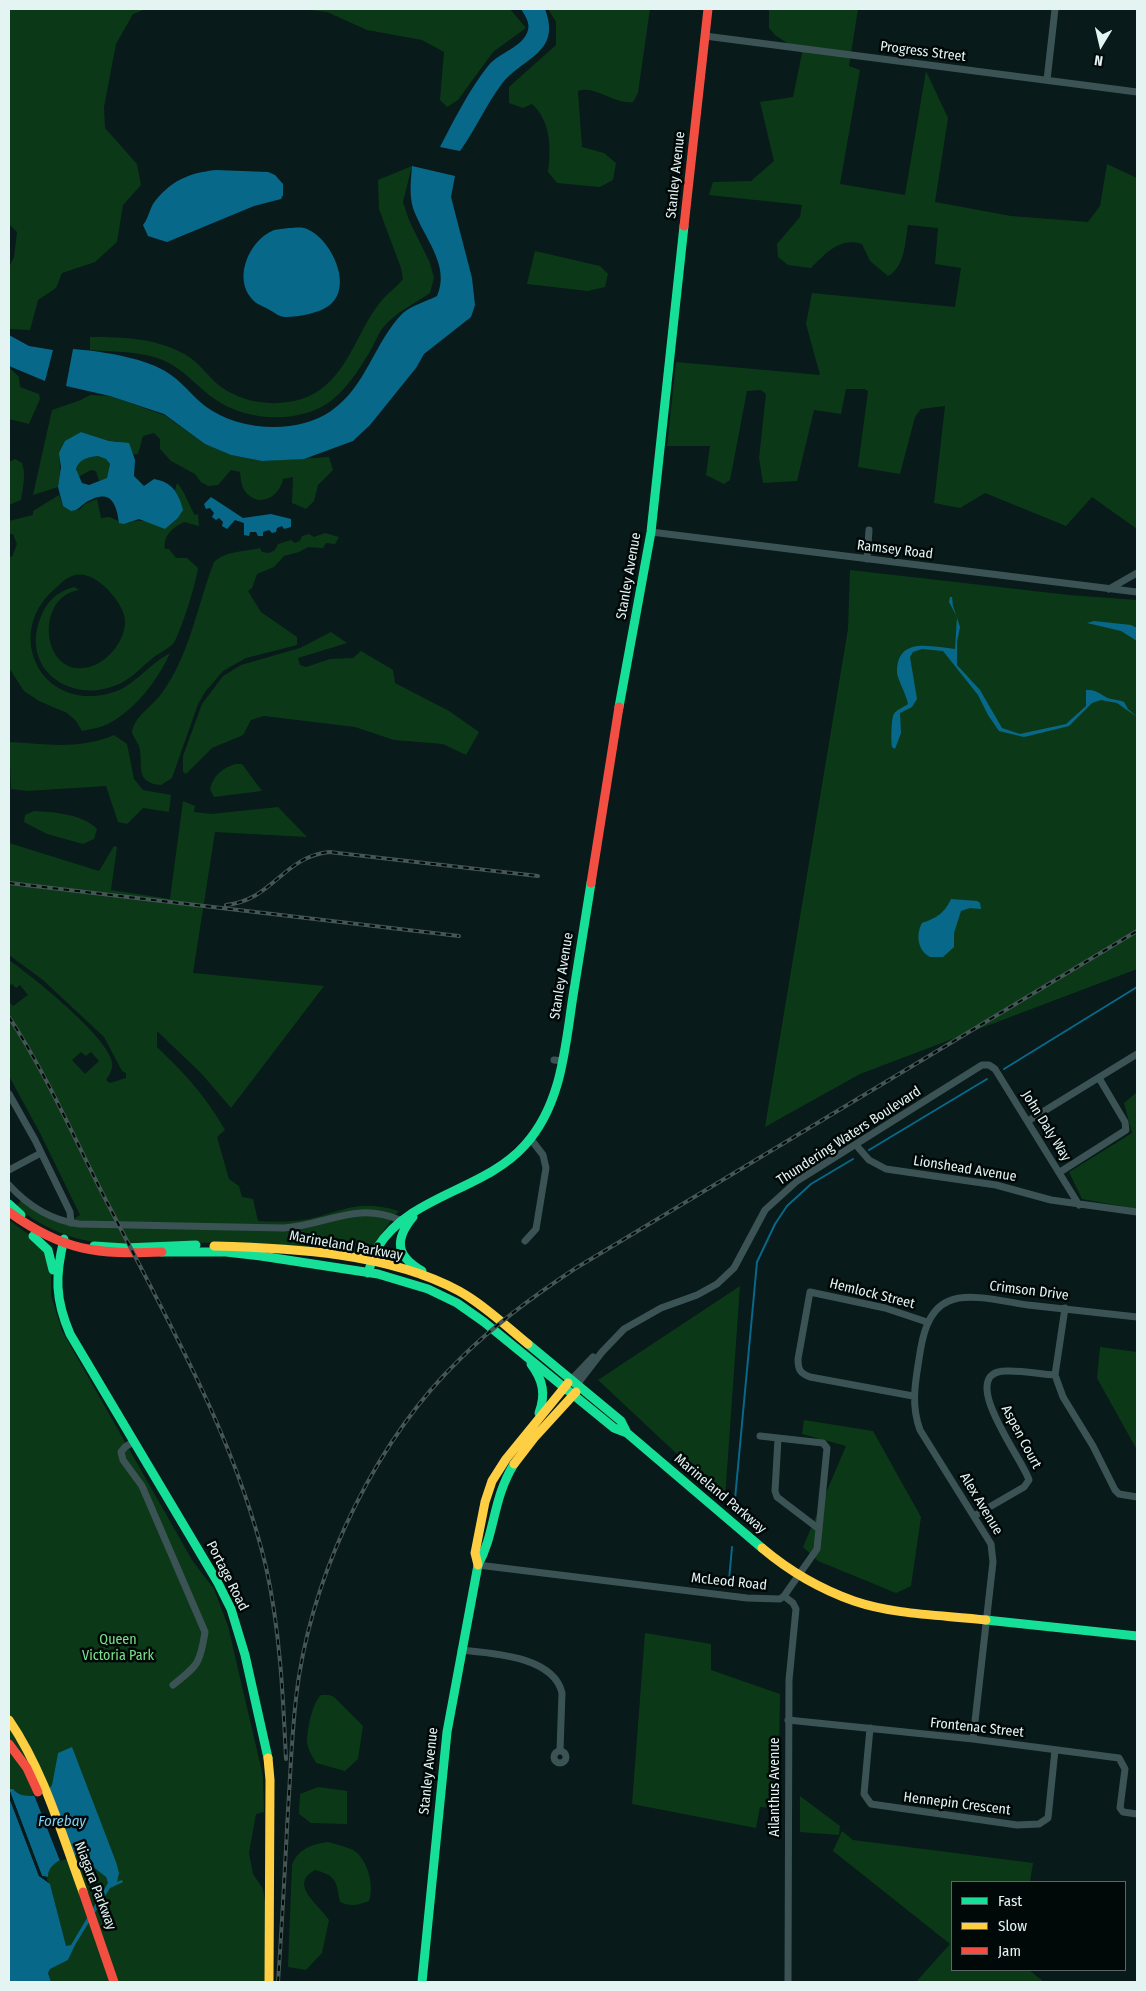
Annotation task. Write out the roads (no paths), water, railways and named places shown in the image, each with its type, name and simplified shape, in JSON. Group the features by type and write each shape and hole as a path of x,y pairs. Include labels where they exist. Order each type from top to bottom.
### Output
{"main road":[{"name":"Stanley Avenue","path":"368,1273 370,1263 384,1237 400,1220 502,1164 518,1152 530,1138 549,1108 561,1076 558,1060 651,532 708,9"},
{"path":"9,1204 34,1225 63,1242"},
{"path":"421,1208 404,1226 401,1234 400,1244 403,1257 410,1265 447,1281 468,1294 490,1313"},
{"path":"9,1212 31,1230 63,1242"},
{"path":"9,1218 42,1242 51,1254 53,1296 58,1315 72,1346 86,1363"},
{"name":"Marineland Parkway","path":"63,1242 105,1248 196,1245 262,1248 370,1263 405,1270 457,1291 490,1313 621,1421 627,1433"},
{"name":"Marineland Parkway","path":"63,1242 94,1253 195,1251 240,1253 408,1281 443,1295 474,1314 614,1428 627,1433 768,1553 798,1575"},
{"name":"Portage Road","path":"63,1242 57,1276 59,1304 70,1334 218,1583 231,1609 245,1655 266,1744 270,1780 268,1982"},
{"path":"522,1352 536,1370 544,1386 543,1404 536,1421"},
{"name":"Stanley Avenue","path":"422,1982 447,1732 478,1566 486,1552 496,1502 506,1478 574,1395 576,1383 565,1387 506,1459 492,1481 485,1502 476,1553 478,1566"},
{"path":"798,1575 834,1593 875,1607 986,1621 1137,1636"},
{"name":"Niagara Parkway","path":"9,1720 26,1749 114,1982"},
{"name":"Niagara Parkway","path":"9,1744 41,1790"},
{"name":"Niagara Parkway","path":"90,1918 108,1982"}],"street":[{"path":"1047,80 1055,9"},
{"name":"Progress Street","path":"705,36 1137,92"},
{"path":"867,559 870,530"},
{"name":"Ramsey Road","path":"651,532 1137,592"},
{"path":"1109,589 1137,572"},
{"path":"1028,1121 1137,1054"},
{"name":"John Daly Way","path":"988,1065 996,1069 1079,1204"},
{"name":"Thundering Waters Boulevard","path":"576,1383 592,1357 602,1352 624,1329 661,1308 697,1295 717,1284 734,1268 742,1257 765,1210 778,1196 797,1181 978,1067 988,1065"},
{"path":"1060,1172 1126,1130 1125,1122 1099,1078"},
{"path":"9,1094 70,1212 71,1223"},
{"path":"525,1241 536,1229 546,1168 543,1155 530,1138"},
{"name":"Lionshead Avenue","path":"856,1145 869,1160 886,1169 1002,1186 1045,1199 1137,1212"},
{"path":"9,1170 41,1153"},
{"name":"Marineland Parkway","path":"9,1185 21,1198 50,1217 71,1223 284,1228 314,1224 360,1212 385,1215 400,1220"},
{"name":"Hemlock Street","path":"913,1396 810,1377 801,1373 798,1368 798,1359 810,1292 885,1308 927,1322"},
{"name":"Crimson Drive","path":"927,1322 940,1305 949,1300 960,1298 987,1299 1137,1317"},
{"path":"1066,1308 1055,1375 1063,1397 1093,1446 1115,1490 1119,1494 1137,1497"},
{"name":"Alex Avenue","path":"927,1322 913,1396 915,1416 920,1430 991,1544 993,1562 973,1739"},
{"name":"Thundering Waters Boulevard","path":"576,1383 599,1362 602,1352"},
{"name":"Aspen Court","path":"974,1516 1024,1488 1029,1480 1026,1469 991,1412 987,1392 989,1379 995,1373 1006,1371 1055,1375"},
{"path":"760,1436 778,1439 775,1491 777,1497 819,1529"},
{"name":"McLeod Road","path":"478,1566 776,1600 784,1596 817,1549 826,1445 778,1439"},
{"path":"133,1442 125,1446 121,1452 123,1460 142,1486 205,1632 201,1658 196,1667 174,1685"},
{"name":"Ailanthus Avenue","path":"784,1596 793,1603 796,1609 789,1680 788,1720 788,1982"},
{"path":"461,1650 525,1659 561,1686 560,1750"},
{"name":"Frontenac Street","path":"788,1720 973,1739 1119,1758 1125,1769 1120,1808 1123,1812 1137,1814"},
{"name":"Hennepin Crescent","path":"870,1728 864,1794 871,1804 1017,1825 1039,1824 1048,1818 1055,1750"}],"water":[{"path":"521,9 545,9 549,24 548,36 544,45 501,85 460,151 440,147 481,75 493,61 516,46 525,36 528,24"},
{"path":"412,166 455,176 451,197 472,278 475,305 471,317 424,354 416,368 370,425 353,441 304,459 262,461 231,455 205,444 164,414 110,396 66,386 73,349 84,350 108,353 155,366 181,383 205,406 234,421 250,425 285,427 317,419 331,411 343,401 362,377 385,337 403,313 437,296 441,273 434,251 413,208 411,192"},
{"path":"216,170 268,172 275,175 283,184 283,195 281,199 254,206 167,242 148,236 143,225 153,204 166,189 188,176"},
{"path":"304,228 313,232 322,240 335,261 339,272 340,284 338,294 328,306 310,314 285,317 259,305 250,296 245,286 244,275 245,264 256,244 274,230"},
{"path":"9,335 29,346 53,350 45,381 9,366"},
{"path":"81,432 109,441 129,443 135,460 134,476 144,486 154,479 166,483 174,489 183,510 177,519 165,529 139,519 124,524 119,523 113,502 105,497 93,499 71,511 63,506 58,487 61,467 59,453 65,441","holes":["94,456 106,459 110,464 107,478 89,485 82,483 76,469 79,463 84,459"]},
{"path":"211,497 243,518 271,514 291,519 291,527 284,529 282,526 272,533 269,530 263,532 263,536 258,536 256,532 250,532 249,536 244,535 244,523 235,520 227,529 222,526 223,522 219,518 216,520 212,517 214,513 210,508 206,509 204,504"},
{"path":"950,597 952,597 956,615 949,602"},
{"path":"957,618 960,627 957,642 957,665 980,690 1002,728 1020,734 1066,724 1086,706 1086,690 1124,702 1128,709 1137,717 1117,703 1101,700 1092,703 1069,726 1024,737 999,731 978,695 943,651 922,649 913,652 910,657 917,699 912,707 900,713 901,733 895,749 892,747 891,730 893,716 896,711 908,704 897,675 899,661 903,653 909,648 917,646 955,649"},
{"path":"1094,621 1131,625 1137,628 1137,641 1121,631 1087,623"},
{"path":"951,899 977,901 980,903 981,909 970,908 961,911 954,933 954,947 943,957 930,957 920,946 918,937 920,927 922,923 942,912"},
{"name":"Forebay","path":"72,1747 116,1862 119,1873 117,1882 122,1880 123,1882 110,1888 75,1945 68,1960 50,1969 48,1973 51,1982 9,1982 9,1797 39,1876 50,1884 66,1946 71,1945 108,1883 106,1877 78,1855 58,1861 51,1868 48,1877 42,1876 9,1789 13,1789 22,1795 32,1796 48,1789 52,1785 58,1753"}],"waterway":[{"path":"1004,1069 1137,987"},
{"path":"869,1150 987,1079"},
{"path":"735,1499 757,1262 775,1224 787,1206 811,1184 853,1159"},
{"path":"729,1580 732,1547"}],"railway":[{"path":"226,905 255,895 300,862 329,852 538,876"},
{"path":"9,883 459,936"},
{"path":"278,1982 293,1726 299,1676 308,1633 320,1590 336,1547 356,1505 378,1464 403,1426 430,1391 460,1359 501,1322 576,1268 1137,931"},
{"path":"9,1017 50,1088 98,1186 178,1340 219,1429 237,1474 253,1520 271,1591 280,1663 286,1759"}],"park label":[{"name":"Queen Victoria Park","path":"118,1648"}]}
